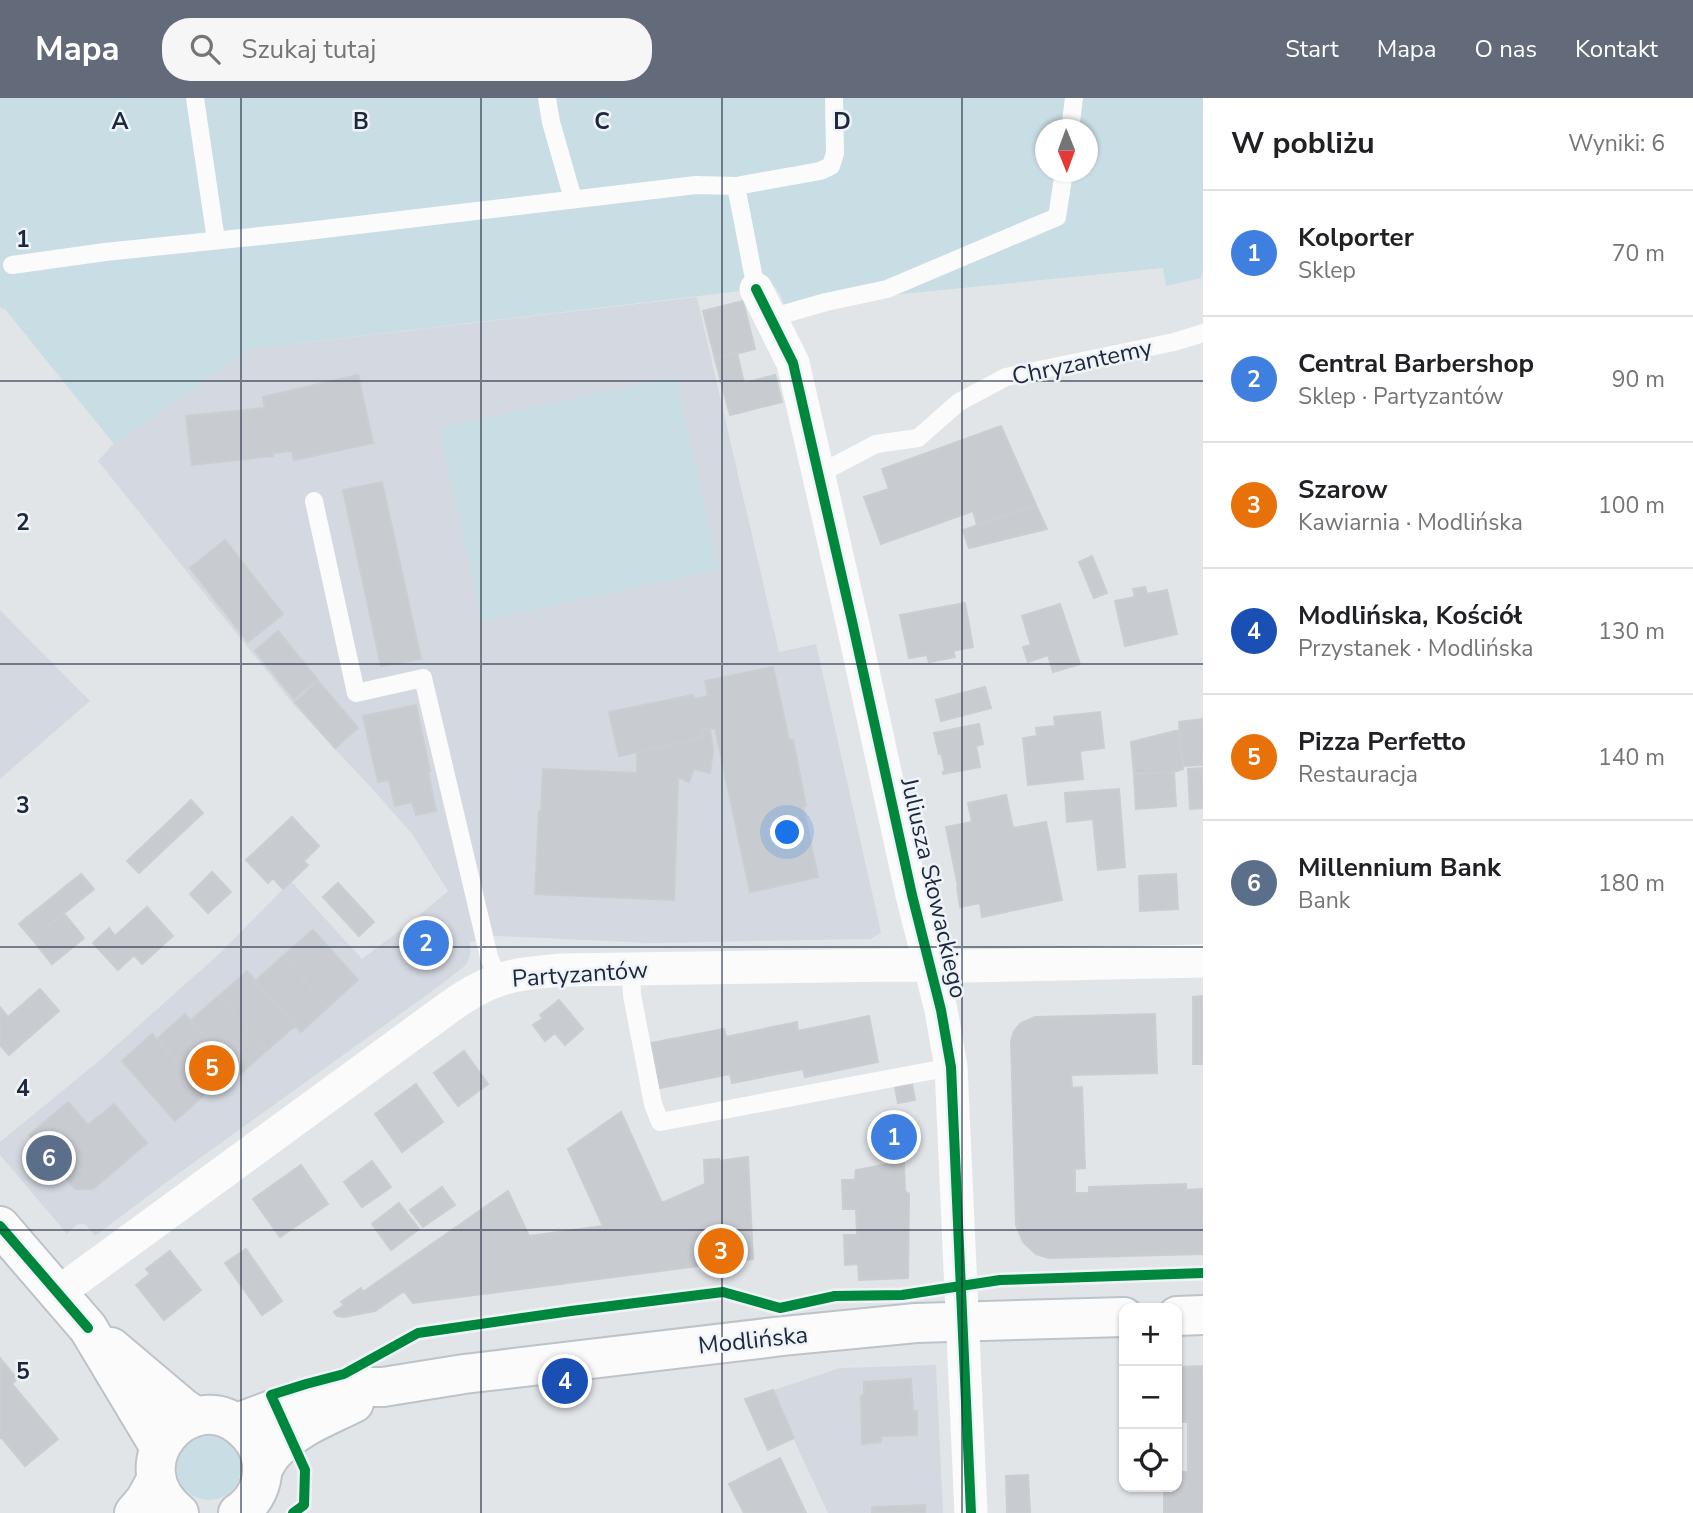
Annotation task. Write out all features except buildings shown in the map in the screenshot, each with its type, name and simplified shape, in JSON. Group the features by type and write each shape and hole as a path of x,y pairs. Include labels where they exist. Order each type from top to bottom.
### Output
{"main road":[{"path":"0,1226 88,1328 196,1417"},
{"path":"1182,1316 1203,1315"},
{"name":"Modlińska","path":"237,1423 290,1403 347,1387 383,1387 464,1374 916,1323 1119,1317"},
{"path":"88,1328 158,1464 161,1492 179,1513"},
{"name":"Modlińska","path":"258,1495 273,1452 302,1429 383,1387"},
{"path":"134,1513 145,1500 171,1430 196,1417 224,1417 237,1423 256,1443 261,1456 258,1495"}],"street":[{"name":"Juliusza Słowackiego","path":"763,304 793,363 912,895 941,1010 951,1067 971,1513"},
{"name":"Partyzantów","path":"58,1293 448,1008 472,992 498,980 529,973 562,970 1203,961"}],"lane":[{"path":"195,98 216,240"},
{"path":"547,98 551,122 573,199"},
{"path":"12,265 105,252 696,185 736,186 820,171 831,166 835,153 834,98"},
{"path":"1071,119 1074,98"},
{"path":"736,186 763,304 827,302 887,289 1057,217 1062,182"},
{"name":"Chryzantemy","path":"817,471 834,466 876,444 918,438 959,402 1006,377 1174,342 1203,333"},
{"path":"314,501 356,693 423,678 489,957 498,980"},
{"path":"631,969 632,995 653,1104 660,1122 951,1067"}],"shaded area":[{"path":"0,98 1203,98 1203,268 1201,278 1166,286 1163,268 891,295 787,313 775,287 250,349 114,444 4,308 2,309"},
{"path":"697,297 779,652 816,644 881,932 871,939 650,943 496,936 470,942 470,956 466,965 95,1236 85,1224 78,1224 67,1234 0,1155 0,1142 100,1060 219,954 291,881 362,959 448,891 412,834 294,705 98,461 114,443 250,349"},
{"path":"676,376 719,569 482,621 439,428"},
{"path":"0,610 90,701 0,779"},
{"path":"936,1365 943,1513 828,1513 771,1391 840,1368"},
{"path":"203,1436 215,1436 232,1445 239,1456 239,1480 232,1491 215,1500 203,1500 191,1495 182,1486 177,1474 177,1462 182,1450 191,1441"}],"cycle path":[{"path":"756,289 793,363 912,895 941,1010 951,1067 971,1513"},
{"path":"0,1226 88,1328"},
{"path":"293,1513 304,1505 305,1470 271,1395 344,1374 418,1333 723,1292 780,1308 835,1296 902,1295 1000,1280 1203,1273"}],"place":[{"name":"Central Barbershop","path":"426,943"},
{"name":"Pizza Perfetto","path":"212,1068"},
{"name":"Kolporter","path":"894,1137"},
{"name":"Millennium Bank","path":"49,1158"},
{"name":"Szarow","path":"721,1251"},
{"name":"Modlińska, Kościół","path":"565,1381"}]}
